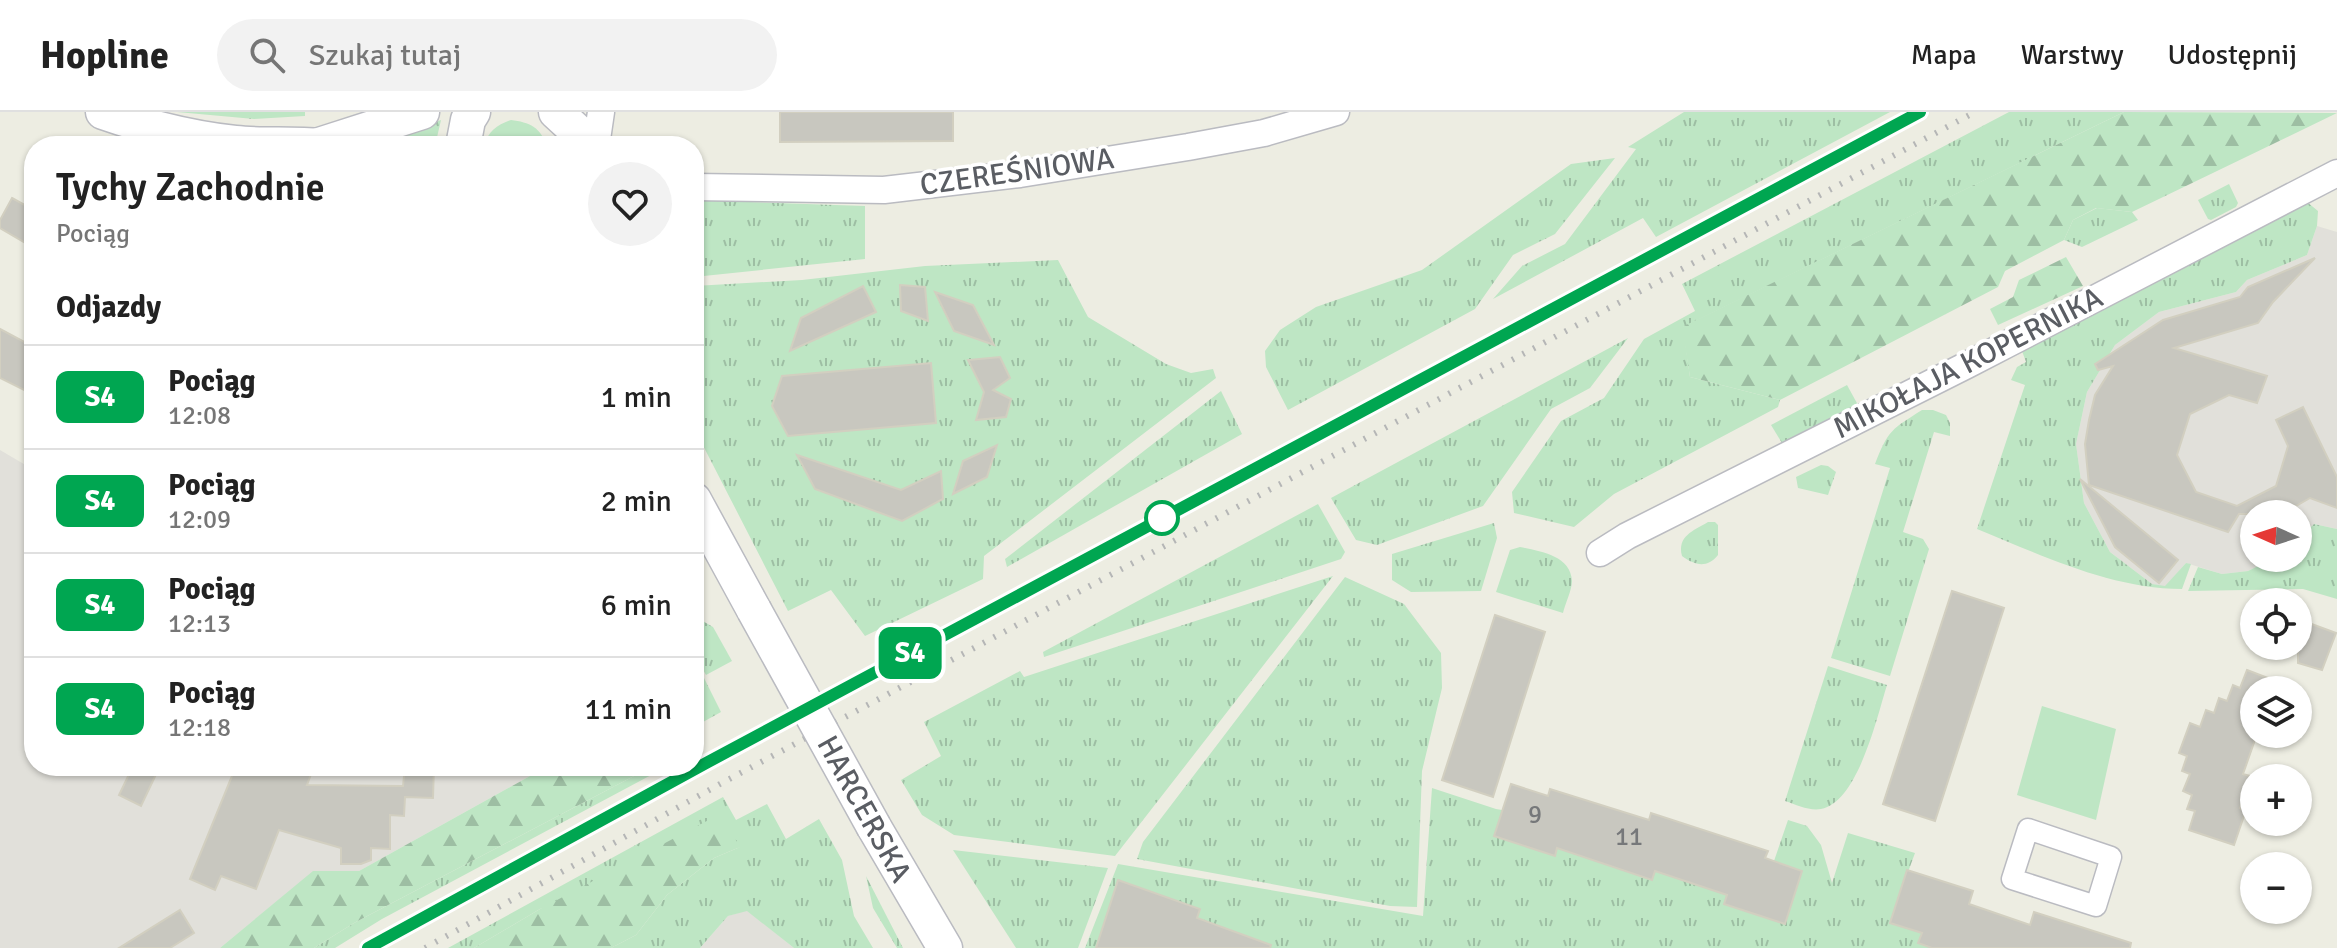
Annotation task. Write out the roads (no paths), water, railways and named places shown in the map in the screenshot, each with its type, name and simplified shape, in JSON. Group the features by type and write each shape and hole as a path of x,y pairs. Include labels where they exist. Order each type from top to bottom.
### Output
{"street":[{"path":"103,112 195,136"},
{"path":"350,136 422,112"},
{"path":"465,136 473,112"},
{"path":"556,112 584,136"},
{"path":"597,136 601,112"},
{"name":"CZEREŚNIOWA","path":"704,187 884,190 1188,147 1264,133 1336,112"},
{"name":"MIKOŁAJA KOPERNIKA","path":"1600,553 1627,536 1967,365 2337,173"},
{"name":"HARCERSKA","path":"704,518 874,827 945,948"},
{"path":"2028,829 2111,857 2096,906 2012,879 2028,829"}],"railway":[{"path":"704,764 1920,112"},
{"path":"425,948 720,784 1975,112"},
{"path":"368,948 682,776"}],"train":[{"name":"S4","path":"704,764 1920,112"},
{"name":"S4","path":"368,948 682,776"}]}
